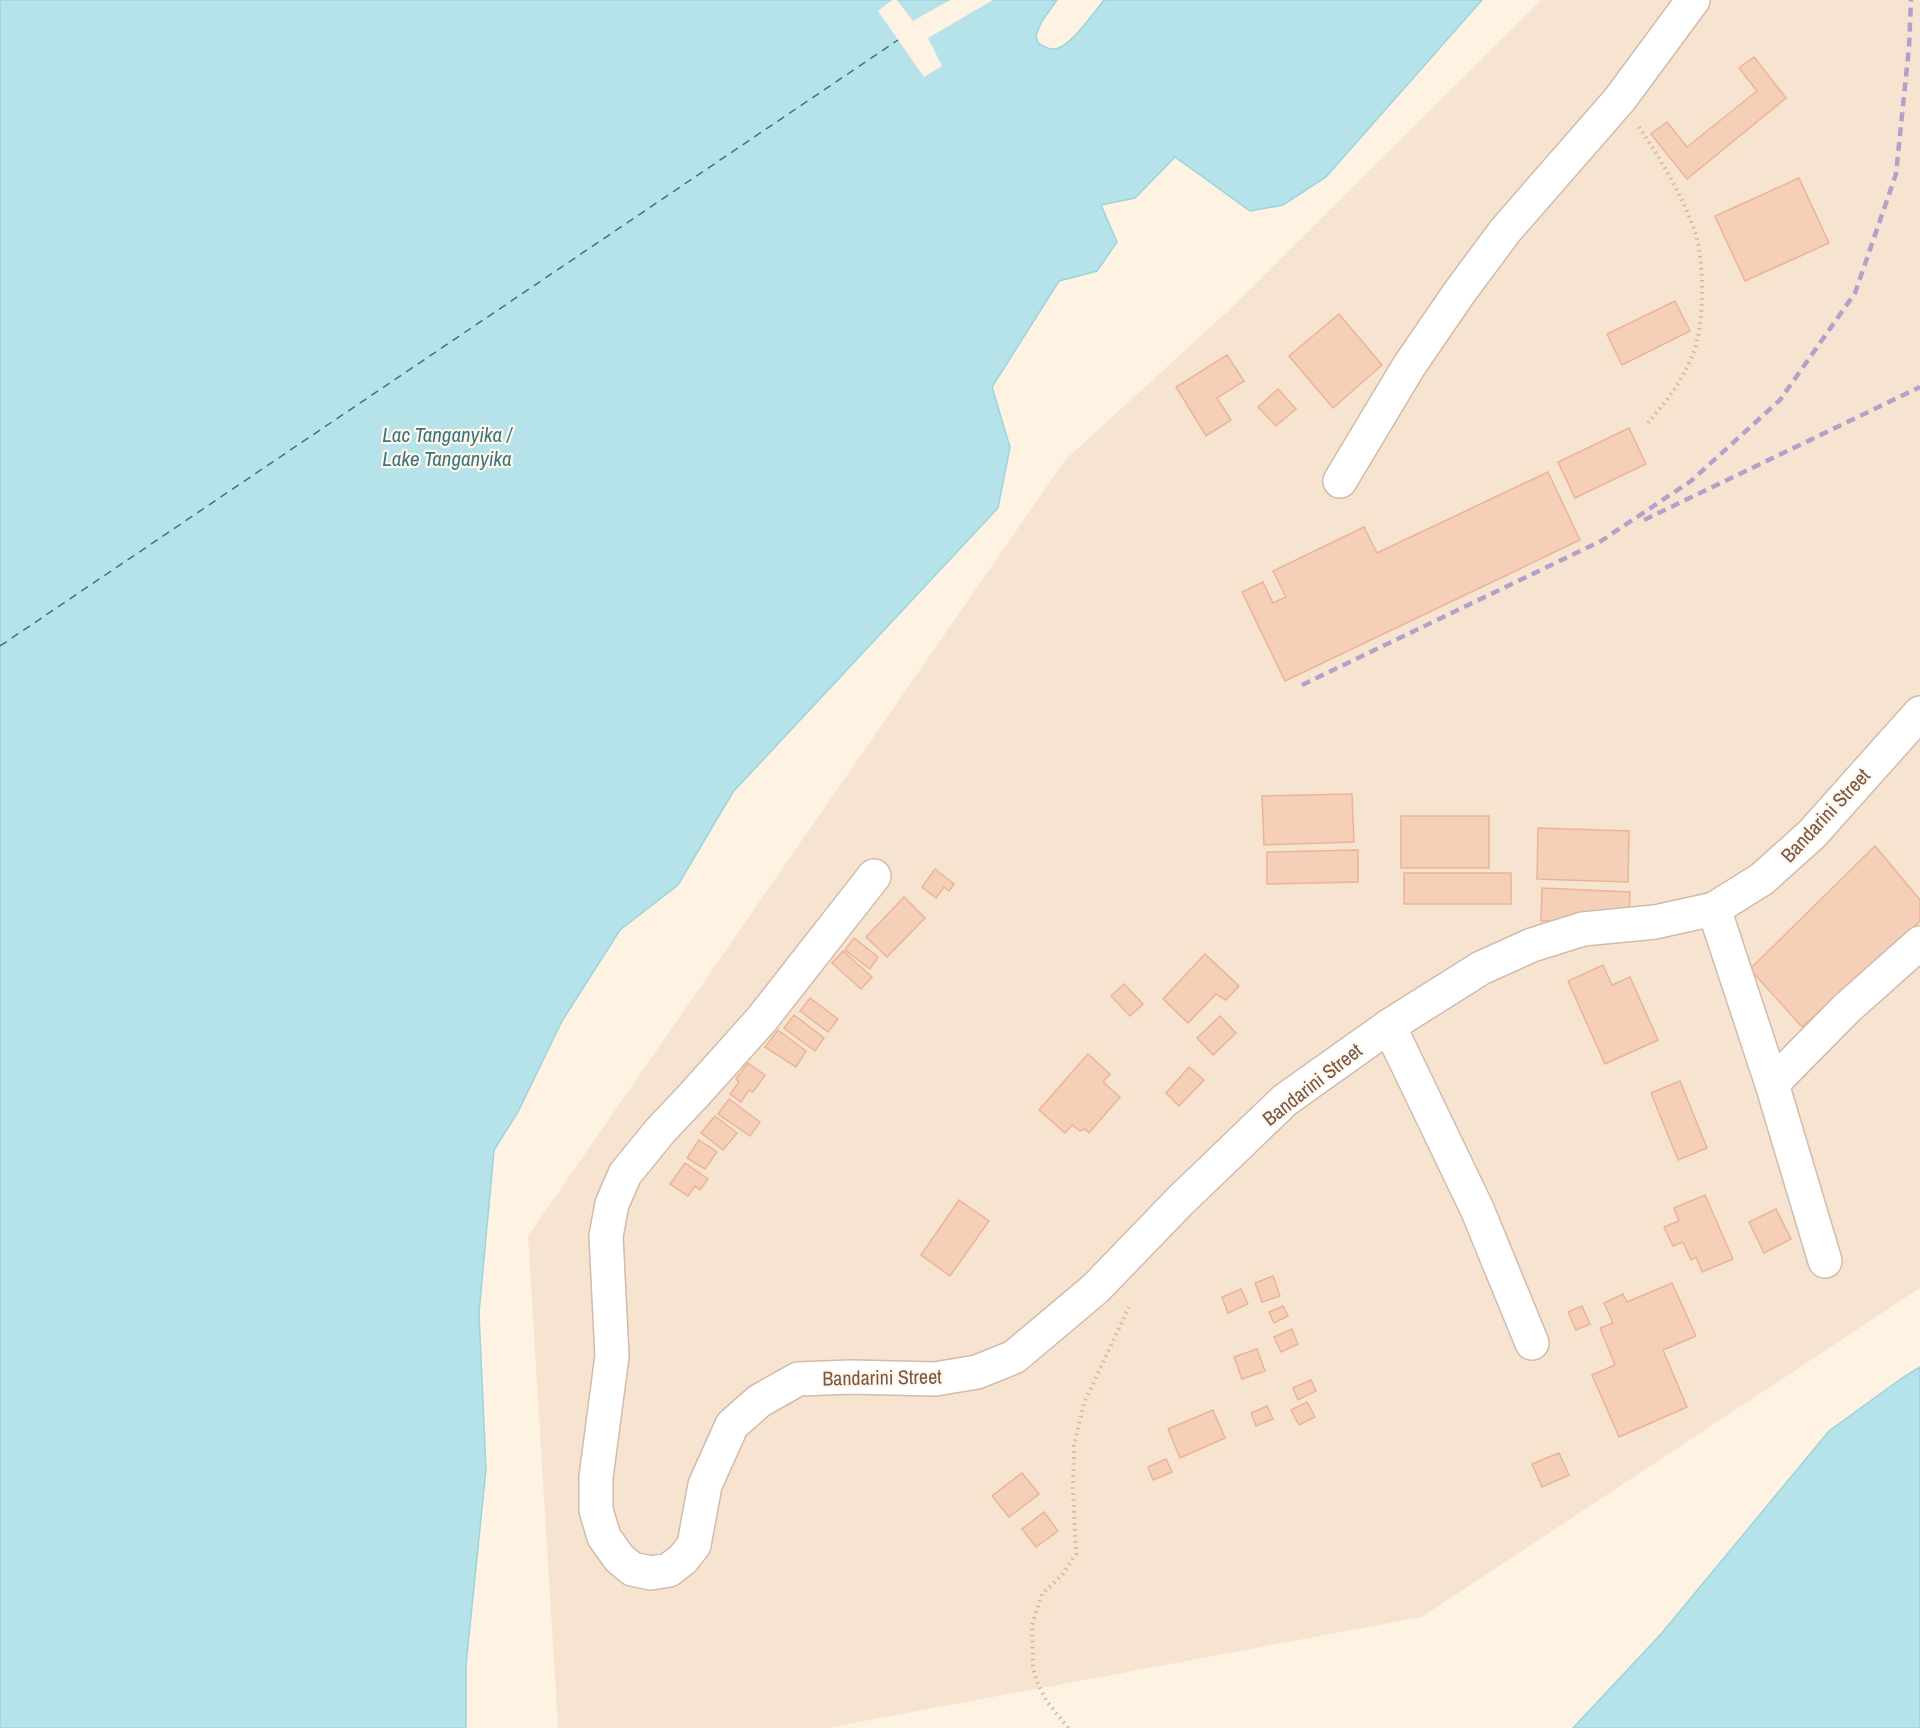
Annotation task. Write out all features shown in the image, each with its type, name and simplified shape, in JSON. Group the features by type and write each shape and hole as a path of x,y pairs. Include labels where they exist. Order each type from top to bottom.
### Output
{"street":[{"path":"1340,481 1409,366 1459,293 1505,231 1620,99 1693,0"},
{"name":"Bandarini Street","path":"874,876 762,1019 660,1131 626,1174 612,1204 606,1236 612,1356 596,1477 596,1510 604,1537 632,1569 651,1573 669,1570 683,1560 694,1545 705,1485 732,1425 759,1401 798,1378 935,1379 977,1371 1014,1357 1096,1288 1180,1201 1285,1100 1389,1026 1480,968 1532,945 1582,929 1655,922 1714,909 1762,879 1812,834 1920,713"},
{"path":"1714,909 1772,1084 1825,1262"},
{"path":"1772,1084 1847,1008 1920,943"},
{"path":"1389,1026 1477,1209 1532,1343"}],"path":[{"path":"1620,99 1657,154 1682,199 1696,235 1701,269 1702,308 1697,341 1685,371 1648,423"},
{"path":"1068,1728 1046,1700 1038,1684 1033,1668 1032,1625 1042,1594 1062,1575 1076,1554 1073,1490 1074,1446 1084,1403 1131,1301"}],"shaded area":[{"path":"1541,0 1920,0 1920,1288 1422,1617 827,1728 558,1728 528,1236 1065,460 1229,310"}],"water":[{"name":"Lac Tanganyika / Lake Tanganyika","path":"0,0 1057,0 1042,21 1036,35 1038,43 1052,49 1058,48 1073,38 1104,0 1482,0 1326,177 1283,205 1250,211 1175,157 1135,198 1101,205 1117,242 1097,271 1059,281 992,387 1010,447 998,508 733,792 678,885 620,930 562,1021 518,1112 494,1150 479,1313 486,1469 466,1665 466,1728 0,1728"},
{"path":"1920,1367 1920,1728 1573,1728 1661,1634 1829,1431"}],"pier":[{"path":"892,0 897,0 913,21 950,0 993,0 928,38 942,66 924,77 878,11"}],"building":[{"path":"1754,57 1786,98 1687,179 1651,134 1667,122 1687,147 1757,91 1739,68"},
{"path":"1799,178 1829,243 1745,281 1715,216"},
{"path":"1675,301 1690,331 1622,365 1607,334"},
{"path":"1339,314 1382,365 1333,408 1289,356"},
{"path":"1227,355 1244,381 1217,398 1231,420 1206,436 1176,387"},
{"path":"1278,389 1296,409 1276,426 1258,407"},
{"path":"1629,428 1646,464 1575,498 1558,462"},
{"path":"1548,472 1580,540 1285,681 1242,592 1263,582 1273,603 1286,597 1273,571 1364,527 1377,553"},
{"path":"1352,794 1354,842 1264,845 1262,796"},
{"path":"1401,816 1489,816 1489,868 1401,868"},
{"path":"1538,828 1629,831 1628,882 1537,879"},
{"path":"1875,846 1920,900 1920,921 1802,1027 1750,969"},
{"path":"1358,850 1358,882 1267,884 1267,852"},
{"path":"935,869 954,884 949,891 944,887 936,898 922,887"},
{"path":"1404,873 1511,873 1511,904 1404,904"},
{"path":"1542,888 1630,892 1629,919 1541,921"},
{"path":"904,897 925,918 887,957 866,937"},
{"path":"854,938 878,957 870,969 845,950"},
{"path":"843,951 872,977 861,989 832,963"},
{"path":"1205,954 1239,986 1226,1000 1216,994 1188,1023 1163,999"},
{"path":"1603,965 1612,985 1630,977 1658,1040 1605,1064 1568,981"},
{"path":"1124,984 1143,1004 1130,1016 1111,996"},
{"path":"810,998 838,1019 828,1032 800,1011"},
{"path":"794,1015 824,1038 815,1051 784,1028"},
{"path":"1220,1016 1236,1033 1213,1055 1197,1038"},
{"path":"778,1030 806,1051 796,1067 765,1047"},
{"path":"1088,1054 1110,1074 1103,1082 1120,1097 1089,1133 1085,1129 1080,1131 1072,1125 1065,1133 1039,1110"},
{"path":"748,1063 765,1075 753,1092 749,1090 741,1102 730,1094 739,1082 736,1079"},
{"path":"1189,1067 1204,1080 1179,1106 1166,1093"},
{"path":"1680,1081 1707,1148 1678,1160 1651,1093"},
{"path":"729,1099 760,1122 750,1136 718,1114"},
{"path":"715,1116 737,1133 723,1150 701,1133"},
{"path":"699,1140 717,1152 705,1169 687,1158"},
{"path":"685,1163 708,1179 700,1190 695,1186 688,1196 670,1184"},
{"path":"1705,1195 1733,1259 1702,1272 1696,1257 1691,1260 1683,1242 1673,1246 1664,1227 1679,1221 1674,1208"},
{"path":"959,1200 989,1221 950,1276 921,1255"},
{"path":"1776,1209 1791,1239 1764,1253 1749,1222"},
{"path":"1273,1276 1280,1296 1262,1302 1255,1283"},
{"path":"1672,1283 1696,1336 1663,1350 1687,1407 1619,1437 1592,1375 1615,1365 1600,1328 1613,1323 1604,1303 1623,1294 1627,1302"},
{"path":"1241,1289 1248,1304 1228,1313 1222,1297"},
{"path":"1283,1306 1288,1316 1274,1323 1269,1312"},
{"path":"1582,1306 1590,1324 1576,1330 1568,1312"},
{"path":"1292,1329 1298,1344 1281,1352 1274,1337"},
{"path":"1257,1349 1265,1371 1242,1379 1234,1357"},
{"path":"1311,1380 1316,1391 1298,1400 1293,1388"},
{"path":"1307,1402 1315,1417 1299,1425 1291,1410"},
{"path":"1267,1406 1273,1419 1256,1426 1251,1413"},
{"path":"1213,1410 1225,1438 1180,1458 1168,1429"},
{"path":"1559,1453 1569,1475 1542,1487 1532,1464"},
{"path":"1166,1459 1172,1472 1153,1480 1148,1467"},
{"path":"1022,1473 1039,1494 1009,1517 992,1496"},
{"path":"1044,1512 1058,1531 1036,1547 1022,1529"}],"ferry route":[{"path":"0,646 898,40"}],"railway":[{"path":"1302,685 1601,541 1691,481 1780,400 1855,293 1896,174 1909,47 1911,0"},
{"path":"1644,520 1920,387"}]}
